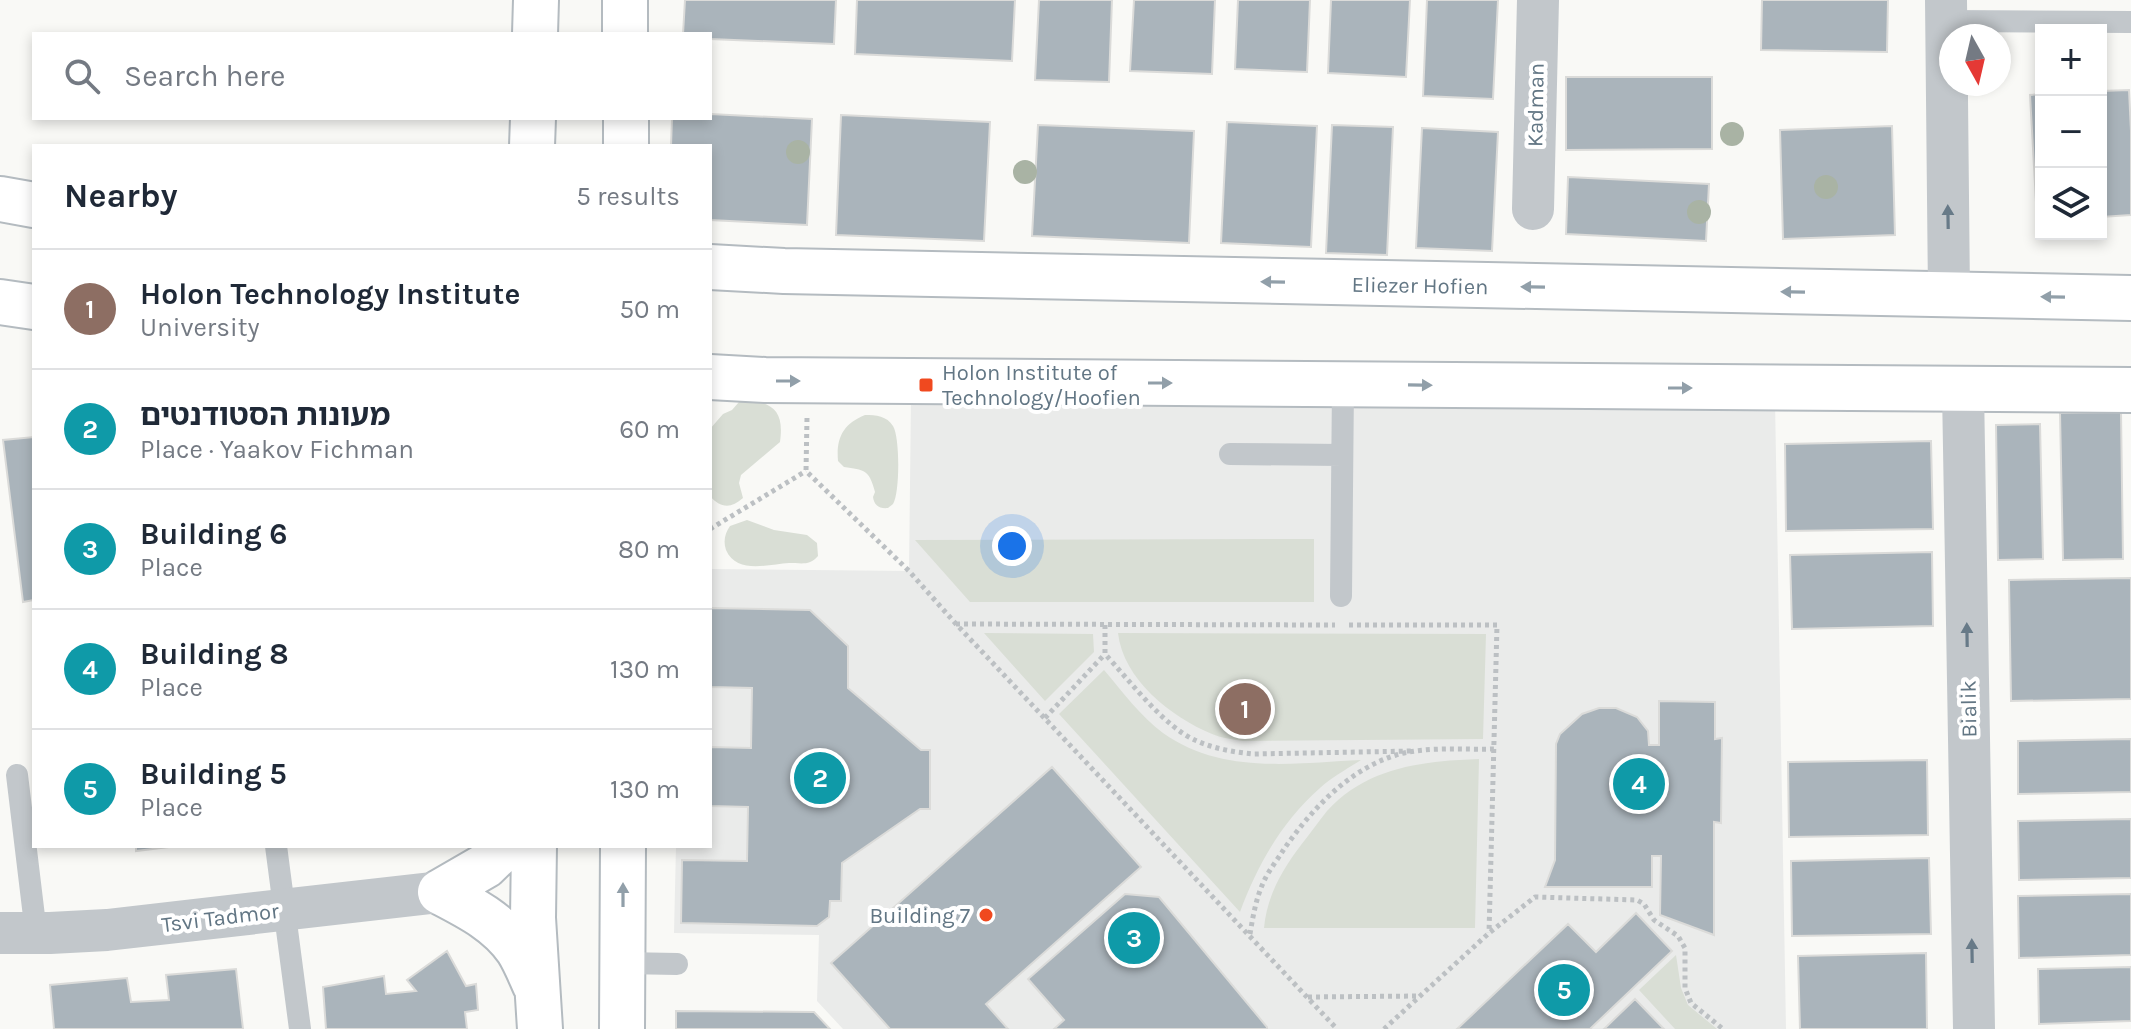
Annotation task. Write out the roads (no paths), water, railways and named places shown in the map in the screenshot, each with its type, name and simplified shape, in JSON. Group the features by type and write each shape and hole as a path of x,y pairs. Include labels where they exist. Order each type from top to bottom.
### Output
{"main road":[{"path":"535,32 536,0"},
{"path":"625,0 625,32"},
{"path":"532,144 533,120"},
{"path":"626,120 626,144"},
{"path":"0,199 32,205"},
{"name":"Eliezer Hofien","path":"712,267 1374,284 2131,298"},
{"path":"0,302 32,307"},
{"path":"712,377 781,381 1343,385 1591,394 2131,390"},
{"path":"440,892 485,866 504,848"},
{"path":"534,848 533,918 539,1010"},
{"path":"622,1029 623,848"},
{"path":"440,892 473,908 496,926 518,950 539,1010"}],"street":[{"name":"Kadman","path":"1533,209 1538,0"},
{"path":"1946,11 1949,295"},
{"name":"Bialik","path":"1963,390 1974,1029"},
{"name":"Tsvi Tadmor","path":"18,933 107,930 440,892"}],"lane":[{"path":"1946,11 2131,22"},
{"path":"1341,596 1343,385"},
{"path":"1230,454 1342,455"},
{"path":"17,775 18,933"},
{"path":"276,848 300,1029"},
{"path":"623,963 677,964"}],"place":[{"name":"Holon Institute of Technology/Hoofien","path":"926,385"},
{"name":"Holon Technology Institute","path":"1245,709"},
{"name":"מעונות הסטודנטים","path":"820,778"},
{"name":"Building 8","path":"1639,784"},
{"name":"Building 7","path":"986,915"},
{"name":"Building 6","path":"1134,938"},
{"name":"Building 5","path":"1564,990"}]}
